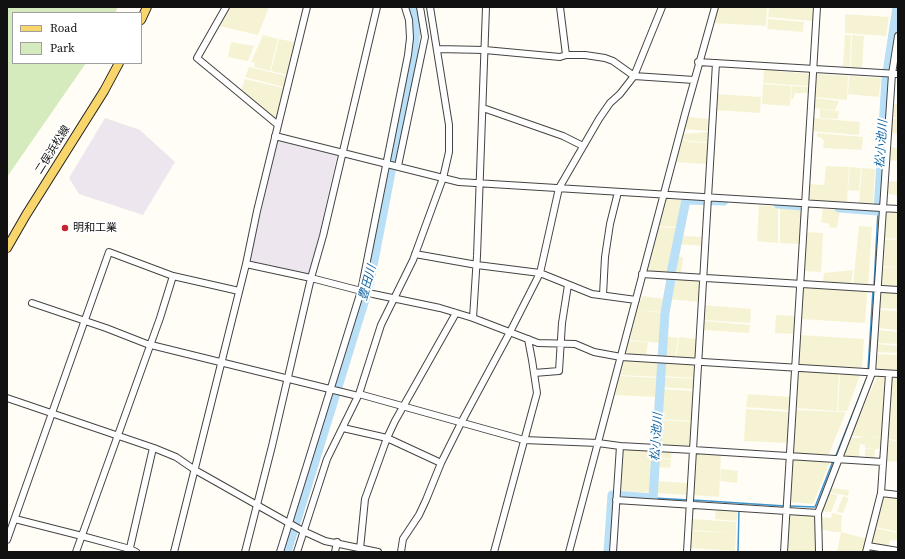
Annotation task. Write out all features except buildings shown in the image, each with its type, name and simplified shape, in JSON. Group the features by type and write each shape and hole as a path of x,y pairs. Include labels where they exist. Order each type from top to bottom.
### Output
{"main road":[{"path":"142,18 147,7"},
{"name":"二俣浜松線","path":"7,248 33,203 104,91 118,64"}],"street":[{"path":"226,7 198,58 278,125"},
{"path":"174,552 246,264 275,136 307,7"},
{"path":"245,552 272,446 311,278 323,236 377,7"},
{"path":"280,552 361,291 408,55 410,38 405,7"},
{"path":"397,166 425,37 420,7"},
{"path":"297,552 301,530 327,459 359,395 382,325 393,298 400,287 415,254 443,178 449,152 450,138 430,7"},
{"path":"473,318 477,266 486,7"},
{"path":"560,7 566,55"},
{"path":"401,552 403,539 419,515 460,423 510,332 540,273 559,188 610,103 620,94 634,76 662,7"},
{"path":"569,552 698,62 715,7"},
{"path":"784,552 817,7"},
{"path":"819,552 818,513 839,459 869,373 898,36"},
{"path":"437,49 485,50 560,57 566,55 585,55 605,58 613,61 634,76 694,80"},
{"path":"698,62 894,74"},
{"path":"687,552 716,63"},
{"path":"483,108 563,136 583,146"},
{"path":"275,136 459,182 898,209"},
{"path":"603,295 605,257 610,224 618,192"},
{"path":"7,540 109,252 173,276 239,291"},
{"path":"415,254 477,266 540,273 592,294 636,300"},
{"path":"246,264 311,278 373,294 410,301 456,313 538,343 575,344 594,352 621,357 898,374"},
{"path":"642,274 898,290"},
{"path":"76,552 173,276"},
{"path":"534,373 559,371 560,343 568,285"},
{"path":"32,304 150,344 221,363 404,406 524,440 598,443 620,446 883,462"},
{"path":"360,549 365,499 387,438 456,313"},
{"path":"494,552 537,393 528,339"},
{"path":"889,374 881,493 867,549 898,551"},
{"path":"7,398 176,457 195,470 301,530 325,541 337,542 360,549 378,552"},
{"path":"342,428 387,438 441,463"},
{"path":"613,552 620,446"},
{"path":"129,550 153,448"},
{"path":"881,493 898,495"},
{"path":"616,500 739,507 787,507 818,513"},
{"path":"14,519 82,536 136,552"},
{"path":"335,552 337,542"}],"shaded area":[{"path":"229,7 269,7 258,35 219,26"},
{"path":"719,7 767,7 766,26 714,23"},
{"path":"769,7 814,8 813,21 768,17"},
{"path":"845,14 889,17 886,36 845,33"},
{"path":"768,19 804,22 803,32 767,29"},
{"path":"263,35 278,39 270,71 254,67 255,63 251,62"},
{"path":"845,35 851,35 850,67 843,66"},
{"path":"852,35 864,36 862,68 851,67"},
{"path":"279,39 294,42 287,75 271,71"},
{"path":"231,42 254,46 248,61 228,57"},
{"path":"249,67 286,76 284,87 245,77"},
{"path":"764,70 811,74 810,86 763,83"},
{"path":"816,74 848,76 847,100 814,97"},
{"path":"849,76 881,78 879,97 848,94"},
{"path":"245,79 283,88 276,120 241,90"},
{"path":"763,84 791,86 790,106 762,104"},
{"path":"792,86 810,87 809,93 795,93 793,99 791,99"},
{"path":"718,94 761,97 760,113 717,110"},
{"path":"815,98 839,101 835,110 814,108"},
{"path":"892,104 898,104 898,118 892,117"},
{"path":"820,109 839,111 838,119 820,118"},
{"path":"688,117 710,119 709,131 685,129"},
{"path":"105,118 140,130 175,162 143,215 79,194 69,178"},
{"path":"813,118 860,122 859,135 812,131"},
{"path":"892,118 898,119 898,134 890,133"},
{"path":"708,132 708,142 689,141 682,138 684,134"},
{"path":"817,133 863,137 862,150 823,148 824,142 822,138 817,137"},
{"path":"682,139 689,142 708,143 707,164 676,162"},
{"path":"278,141 337,156 310,275 249,262"},
{"path":"890,147 898,148 898,161 889,160"},
{"path":"826,166 849,167 847,203 808,201 809,184 824,185"},
{"path":"850,167 861,168 859,191 848,190"},
{"path":"862,168 875,169 873,205 859,204"},
{"path":"888,181 898,182 898,195 887,194"},
{"path":"666,199 685,200 679,227 659,226"},
{"path":"759,205 778,207 778,243 757,241"},
{"path":"780,207 802,208 800,244 780,243"},
{"path":"823,209 840,210 837,228 829,227 830,224 821,222"},
{"path":"885,212 898,212 898,239 883,238"},
{"path":"859,226 872,227 868,286 853,285"},
{"path":"659,227 679,228 670,274 647,272"},
{"path":"682,227 682,236 703,237 703,246 678,244"},
{"path":"806,232 823,233 821,272 804,271"},
{"path":"884,239 898,240 898,268 882,266"},
{"path":"676,256 683,257 681,274 672,274"},
{"path":"882,267 898,268 898,287 883,287 881,284"},
{"path":"853,270 851,285 823,283 824,273"},
{"path":"673,277 700,279 699,302 668,299"},
{"path":"803,286 865,290 867,293 865,323 801,319"},
{"path":"880,291 898,292 898,309 879,308"},
{"path":"642,296 665,299 663,312 637,310"},
{"path":"704,305 751,309 750,323 704,320"},
{"path":"637,310 664,313 662,343 630,340"},
{"path":"880,310 898,311 898,330 878,328"},
{"path":"776,315 797,316 796,334 775,333"},
{"path":"703,321 750,325 749,333 703,330"},
{"path":"878,330 898,332 898,344 877,343"},
{"path":"800,335 864,339 862,370 798,366"},
{"path":"665,336 678,338 675,358 663,357"},
{"path":"679,337 697,339 696,356 693,359 676,358"},
{"path":"629,341 648,342 646,356 625,355"},
{"path":"877,344 898,346 898,353 877,352"},
{"path":"876,354 898,355 898,371 876,370"},
{"path":"624,360 660,362 659,377 620,375"},
{"path":"663,362 693,364 695,367 694,378 662,376"},
{"path":"798,371 839,374 837,411 795,408"},
{"path":"840,374 860,375 847,411 838,411"},
{"path":"620,376 659,378 658,397 615,395"},
{"path":"877,376 886,377 882,437 851,436"},
{"path":"662,377 694,379 693,389 661,387"},
{"path":"898,377 898,440 887,439 890,378"},
{"path":"661,389 694,391 692,421 659,419"},
{"path":"748,394 790,397 789,410 746,407"},
{"path":"746,409 789,412 787,443 744,441"},
{"path":"795,410 846,412 828,456 793,454"},
{"path":"660,420 692,422 690,448 658,446"},
{"path":"863,436 882,438 882,449 875,449 874,459 865,459 865,449 874,449 865,448 865,445 860,444 860,438"},
{"path":"850,438 860,438 859,458 842,457"},
{"path":"887,441 898,441 898,462 887,461"},
{"path":"622,449 655,450 652,493 619,491"},
{"path":"657,450 672,451 671,459 657,457"},
{"path":"698,452 721,454 719,497 693,495 695,454"},
{"path":"657,458 671,460 670,468 656,467"},
{"path":"794,458 830,461 813,504 790,502 792,460"},
{"path":"721,469 738,471 737,483 720,481"},
{"path":"656,481 688,483 688,495 655,493"},
{"path":"830,488 849,490 848,496 829,492"},
{"path":"828,493 838,495 831,512 821,511"},
{"path":"843,496 849,498 843,513 837,512"},
{"path":"882,496 898,497 898,532 875,527"},
{"path":"716,509 738,510 737,521 715,519"},
{"path":"789,513 816,515 816,552 787,552"},
{"path":"832,513 842,515 841,532 820,529 821,517 831,518"},
{"path":"692,519 736,522 736,533 691,530"},
{"path":"875,528 898,533 898,541 890,540 888,547 871,544"},
{"path":"691,531 736,533 735,551 690,548"},
{"path":"841,532 868,539 864,552 837,552"}],"green space":[{"path":"7,7 118,7 116,12 12,12 12,64 85,64 7,177"}],"waterway":[{"name":"豊田川","path":"287,552 367,293 413,57 416,29 414,7"},
{"name":"松小池川","path":"839,208 878,211 886,79 897,7"},
{"name":"松小池川","path":"671,273 686,200 724,201"},
{"name":"松小池川","path":"778,204 801,206"},
{"path":"874,286 878,211"},
{"name":"松小池川","path":"608,552 612,495 653,498 665,313 671,279"},
{"path":"868,370 873,290"},
{"path":"835,458 866,380"},
{"path":"789,506 815,507 833,461"},
{"path":"653,498 689,500"},
{"path":"693,500 785,506"},
{"path":"738,552 739,509"}],"place":[{"name":"明和工業","path":"65,228"}]}
